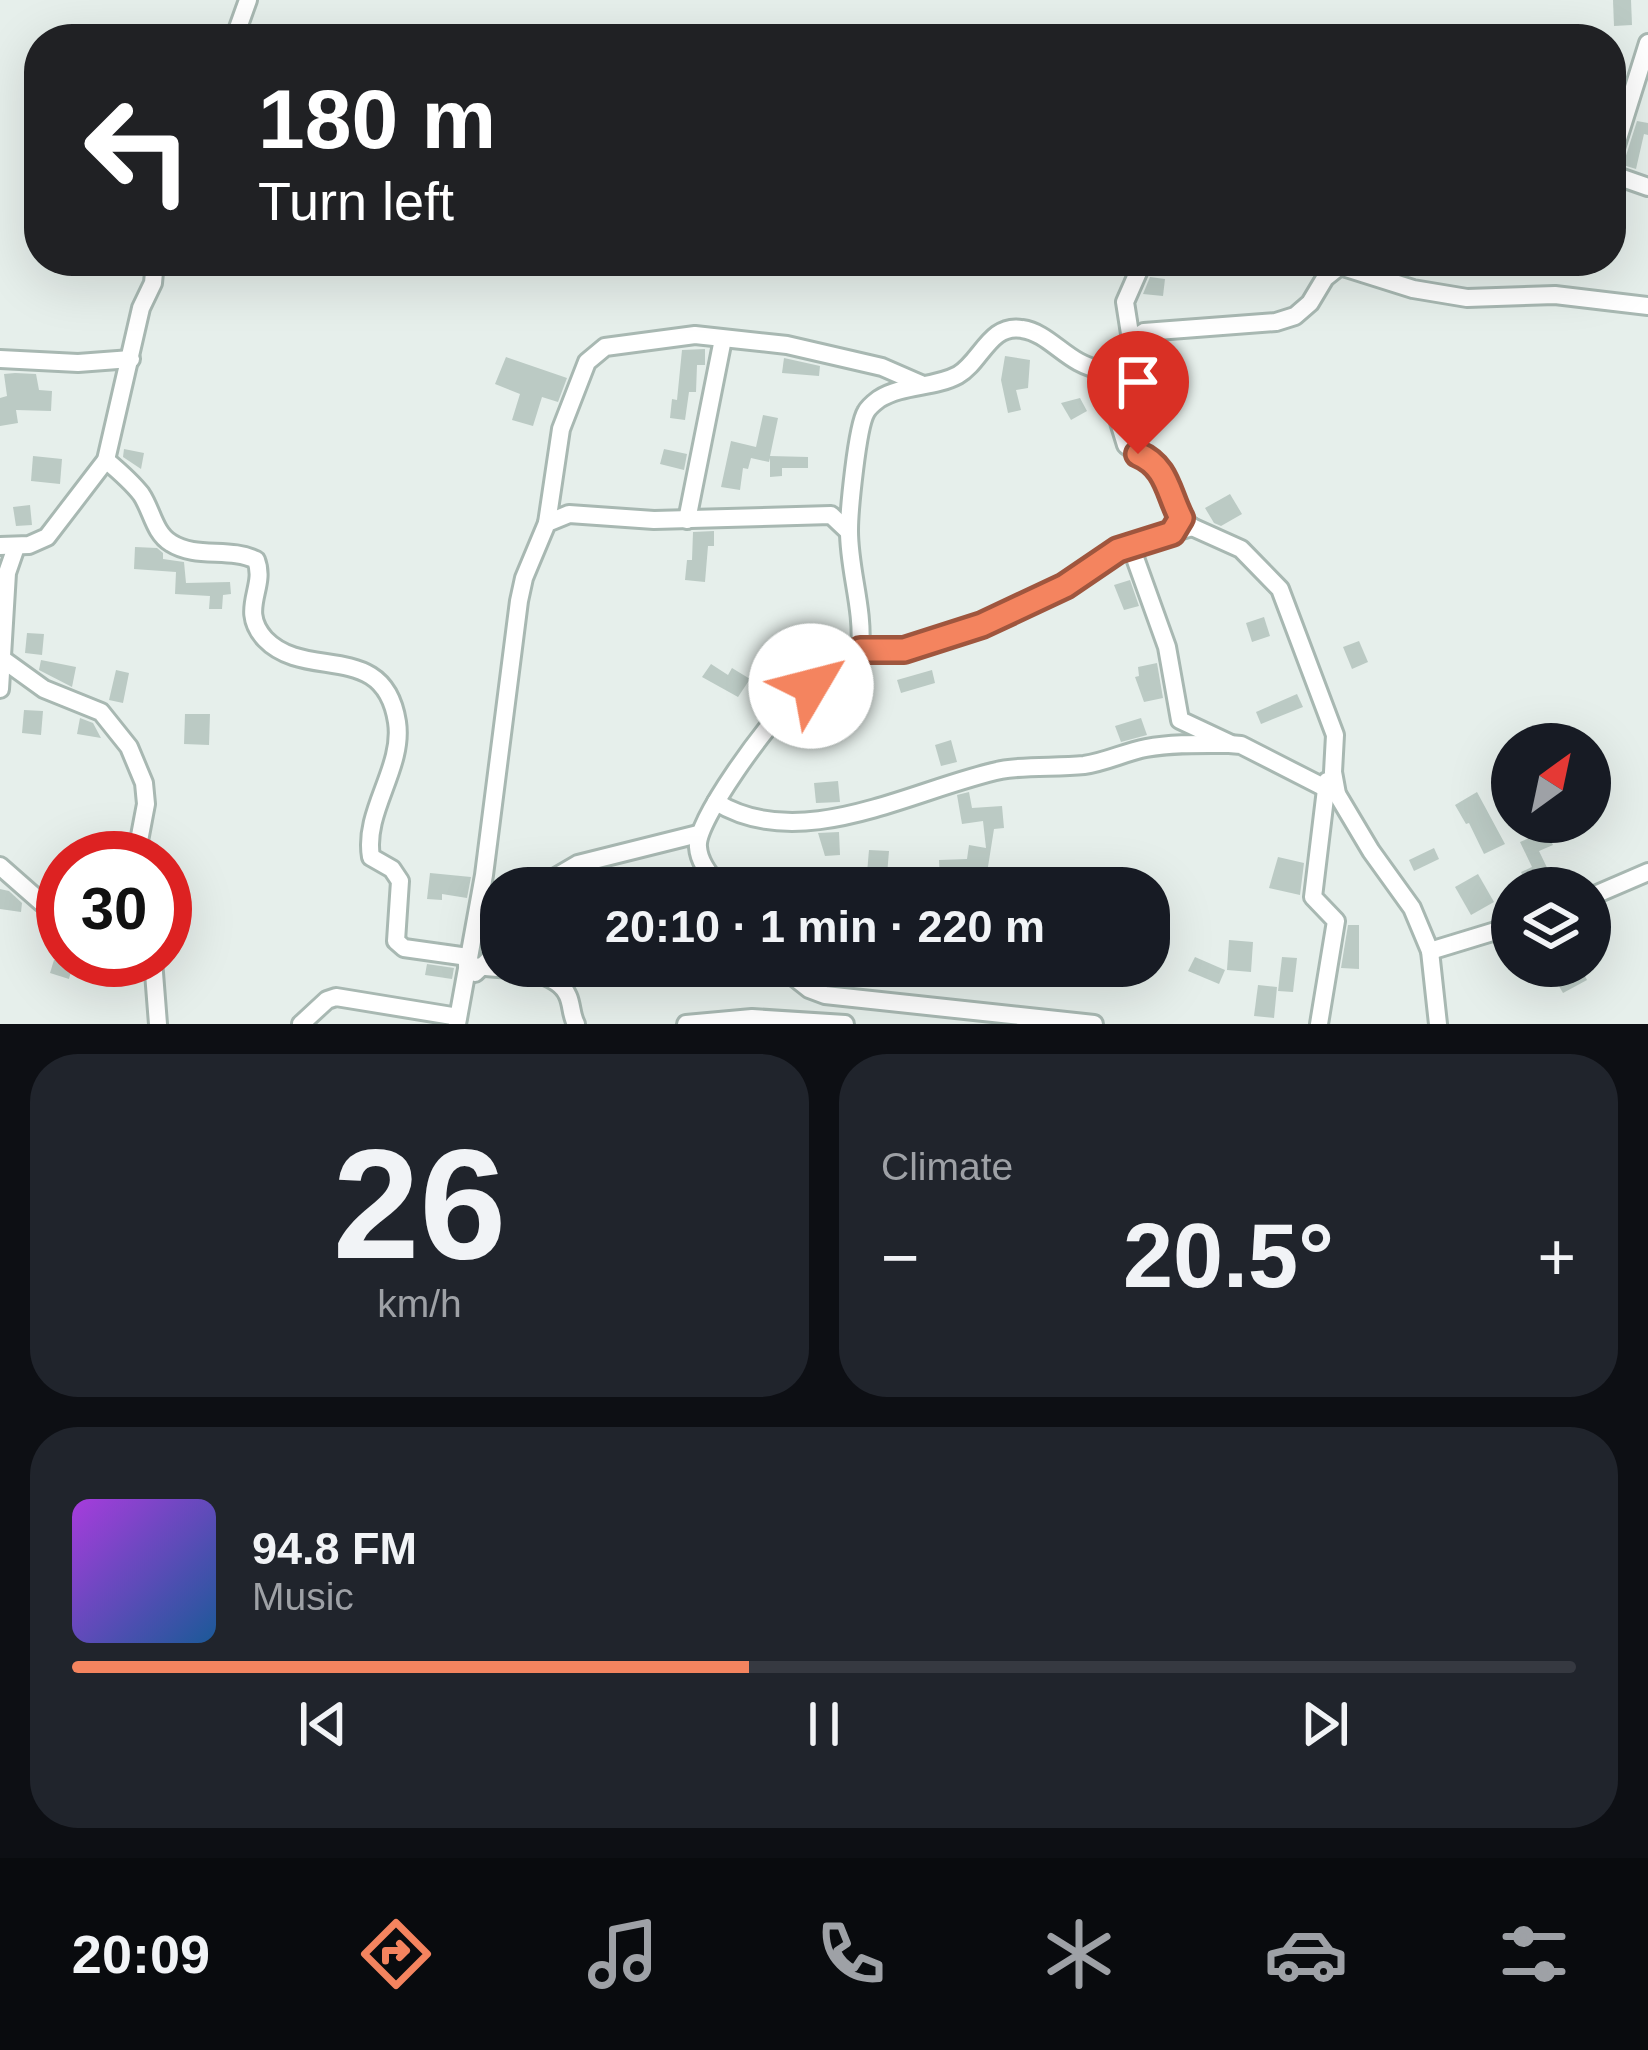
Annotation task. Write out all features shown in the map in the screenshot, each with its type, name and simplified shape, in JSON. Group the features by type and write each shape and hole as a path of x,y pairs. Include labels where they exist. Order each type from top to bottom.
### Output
{"street":[{"path":"1626,114 1648,44"},
{"path":"0,689 6,552 47,537 106,460 141,308 153,276"},
{"path":"1130,340 1125,302 1136,276"},
{"path":"1102,370 1144,332 1276,322 1295,316 1328,276"},
{"path":"1370,276 1413,290 1468,298 1555,296 1648,306"},
{"path":"860,650 862,623 849,532 866,412 885,396 951,379 995,335 1017,328 1037,335 1075,362 1102,370"},
{"path":"301,1024 335,997 458,1020 471,968 522,590 547,523 561,429 587,362 605,347 694,335 840,355 921,384"},
{"path":"687,520 723,339"},
{"path":"0,359 78,364 131,359"},
{"path":"1102,370 1126,445 1162,472 1182,526"},
{"path":"106,460 140,492 156,526 171,543 256,560 260,574 252,610 267,641 305,658 357,669 383,686 397,723 397,742 369,851 375,862 397,873 400,881 395,941 471,968 529,972 555,981 568,996 576,1024"},
{"path":"547,523 569,514 687,520 831,515 854,496"},
{"path":"831,515 849,532"},
{"path":"705,867 698,834 716,802 782,710 860,650 904,650 982,625 1065,586 1130,544 1182,526 1241,549 1280,589 1335,735 1332,784 1313,897 1336,921 1319,1024"},
{"path":"1130,544 1167,647 1180,720 1229,744"},
{"path":"1,658 44,689 100,712 122,737 144,783 141,831"},
{"path":"716,802 773,821 815,819 884,808 946,783 1008,769 1106,762 1150,747 1241,745 1332,784 1412,908 1430,951 1438,1024"},
{"path":"573,867 698,834"},
{"path":"0,866 36,899"},
{"path":"1611,890 1643,879"},
{"path":"1430,951 1491,932"},
{"path":"471,968 480,960"},
{"path":"155,987 158,1024"},
{"path":"806,987 825,995 1094,1024"},
{"path":"825,995 847,1024"},
{"path":"1323,999 1332,1024"},
{"path":"686,1024 752,1018 847,1024"}],"building":[{"path":"1613,0 1631,0 1632,25 1614,24"},
{"path":"1637,121 1648,123 1636,169 1626,166"},
{"path":"1150,277 1165,279 1163,296 1143,294"},
{"path":"705,349 705,365 697,365 696,392 689,392 685,420 670,418 672,399 677,400 682,350"},
{"path":"1005,356 1030,360 1028,388 1016,390 1021,410 1008,413 1001,380"},
{"path":"506,357 567,378 558,402 542,397 533,426 512,420 520,394 495,384"},
{"path":"784,358 820,366 819,376 782,373"},
{"path":"4,374 36,374 39,390 52,391 51,411 16,410 18,423 0,426 0,398 7,396"},
{"path":"1080,398 1087,411 1071,420 1061,403"},
{"path":"763,415 778,418 770,456 808,457 808,468 782,468 782,476 770,477 770,458 769,462 751,458 748,469 743,468 740,490 721,487 731,441 756,447"},
{"path":"124,449 144,453 141,469 123,457"},
{"path":"664,449 687,454 684,470 660,464"},
{"path":"33,456 62,459 60,484 31,481"},
{"path":"1230,494 1242,514 1221,526 1205,508"},
{"path":"30,505 32,525 16,526 13,507"},
{"path":"714,531 705,582 685,580 687,560 692,560 693,532"},
{"path":"135,547 157,548 163,559 184,562 186,583 230,582 231,594 223,595 222,609 209,609 210,596 175,594 176,572 134,569"},
{"path":"1130,580 1139,606 1124,610 1114,585"},
{"path":"1264,617 1270,636 1252,642 1246,623"},
{"path":"27,633 44,634 42,655 25,653"},
{"path":"1359,641 1368,662 1352,669 1343,647"},
{"path":"41,660 76,667 72,687 39,670"},
{"path":"1157,663 1163,698 1144,702 1135,677 1138,667"},
{"path":"711,664 728,675 732,668 750,679 738,697 702,677"},
{"path":"116,670 129,673 123,703 109,700"},
{"path":"932,670 935,683 901,693 897,680"},
{"path":"1297,694 1303,707 1261,724 1256,712"},
{"path":"24,710 43,711 41,735 22,733"},
{"path":"185,714 210,714 209,745 184,744"},
{"path":"80,718 93,723 101,738 77,734"},
{"path":"1141,718 1147,735 1121,742 1115,726"},
{"path":"951,740 957,762 941,766 935,745"},
{"path":"838,781 840,802 816,803 814,783"},
{"path":"969,792 972,808 1002,806 1004,828 994,829 988,867 939,867 939,860 967,859 969,845 986,848 983,821 962,824 957,795"},
{"path":"1477,792 1491,818 1491,843 1505,844 1484,854 1455,805"},
{"path":"839,832 840,855 825,856 818,833"},
{"path":"1520,843 1552,843 1539,851 1547,867 1532,867"},
{"path":"1434,848 1439,859 1414,871 1409,860"},
{"path":"869,850 889,851 888,867 868,867"},
{"path":"1278,857 1304,863 1300,895 1269,888"},
{"path":"430,873 471,877 467,898 442,894 442,900 427,899"},
{"path":"1478,874 1491,904 1471,915 1455,887"},
{"path":"0,889 22,903 21,912 0,909"},
{"path":"1348,925 1359,925 1359,969 1341,968"},
{"path":"1229,940 1253,942 1251,972 1227,970"},
{"path":"1195,957 1225,970 1219,984 1188,971"},
{"path":"1282,957 1297,958 1293,992 1278,991"},
{"path":"427,964 454,968 452,979 425,975"},
{"path":"1258,985 1277,987 1274,1018 1254,1016"}],"route":[{"path":"811,686 860,650 919,647 982,625 1048,596 1130,544 1172,533 1181,518 1167,482 1157,465 1138,454"}]}
